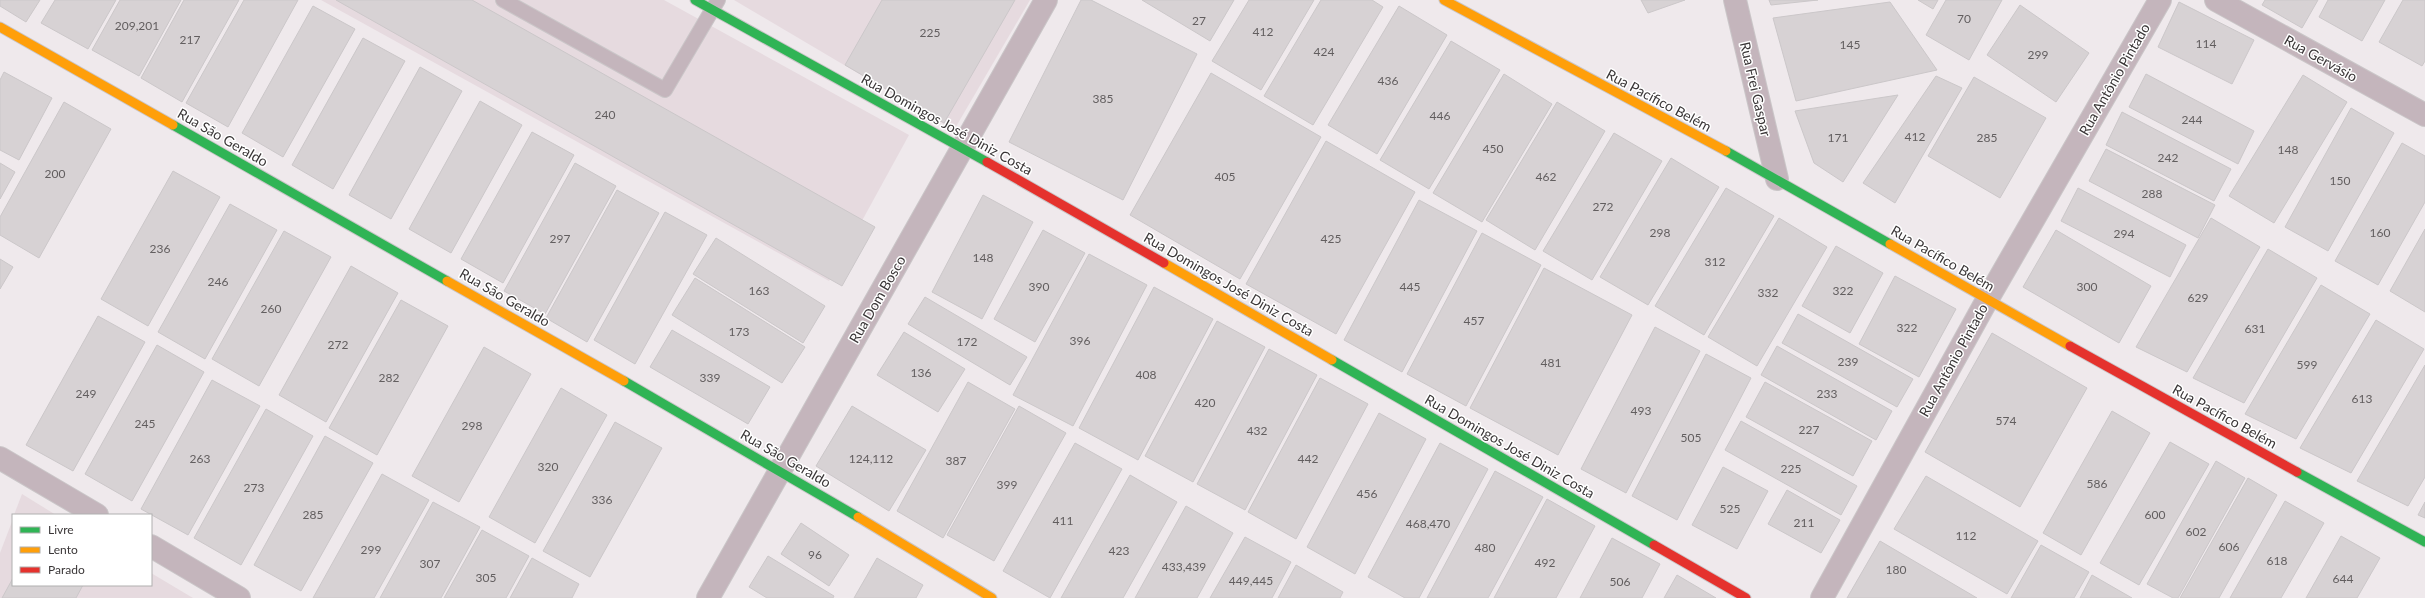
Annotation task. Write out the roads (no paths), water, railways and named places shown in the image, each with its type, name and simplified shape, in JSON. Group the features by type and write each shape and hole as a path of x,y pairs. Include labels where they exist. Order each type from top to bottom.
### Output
{"street":[{"name":"Rua Domingos José Diniz Costa","path":"695,0 715,5 1746,598"},
{"name":"Rua Dom Bosco","path":"708,598 1046,0"},
{"name":"Rua Pacífico Belém","path":"1444,0 1777,179 1987,300 2425,542"},
{"name":"Rua Frei Gaspar","path":"1735,0 1777,179"},
{"name":"Rua Antônio Pintado","path":"1822,598 1987,300 2160,0"},
{"name":"Rua Gervásio","path":"2216,0 2425,115"},
{"name":"Rua São Geraldo","path":"0,27 780,470 992,598"},
{"path":"0,458 95,514"},
{"path":"152,547 239,598"}],"lane":[{"path":"503,0 665,90 715,5"}]}
